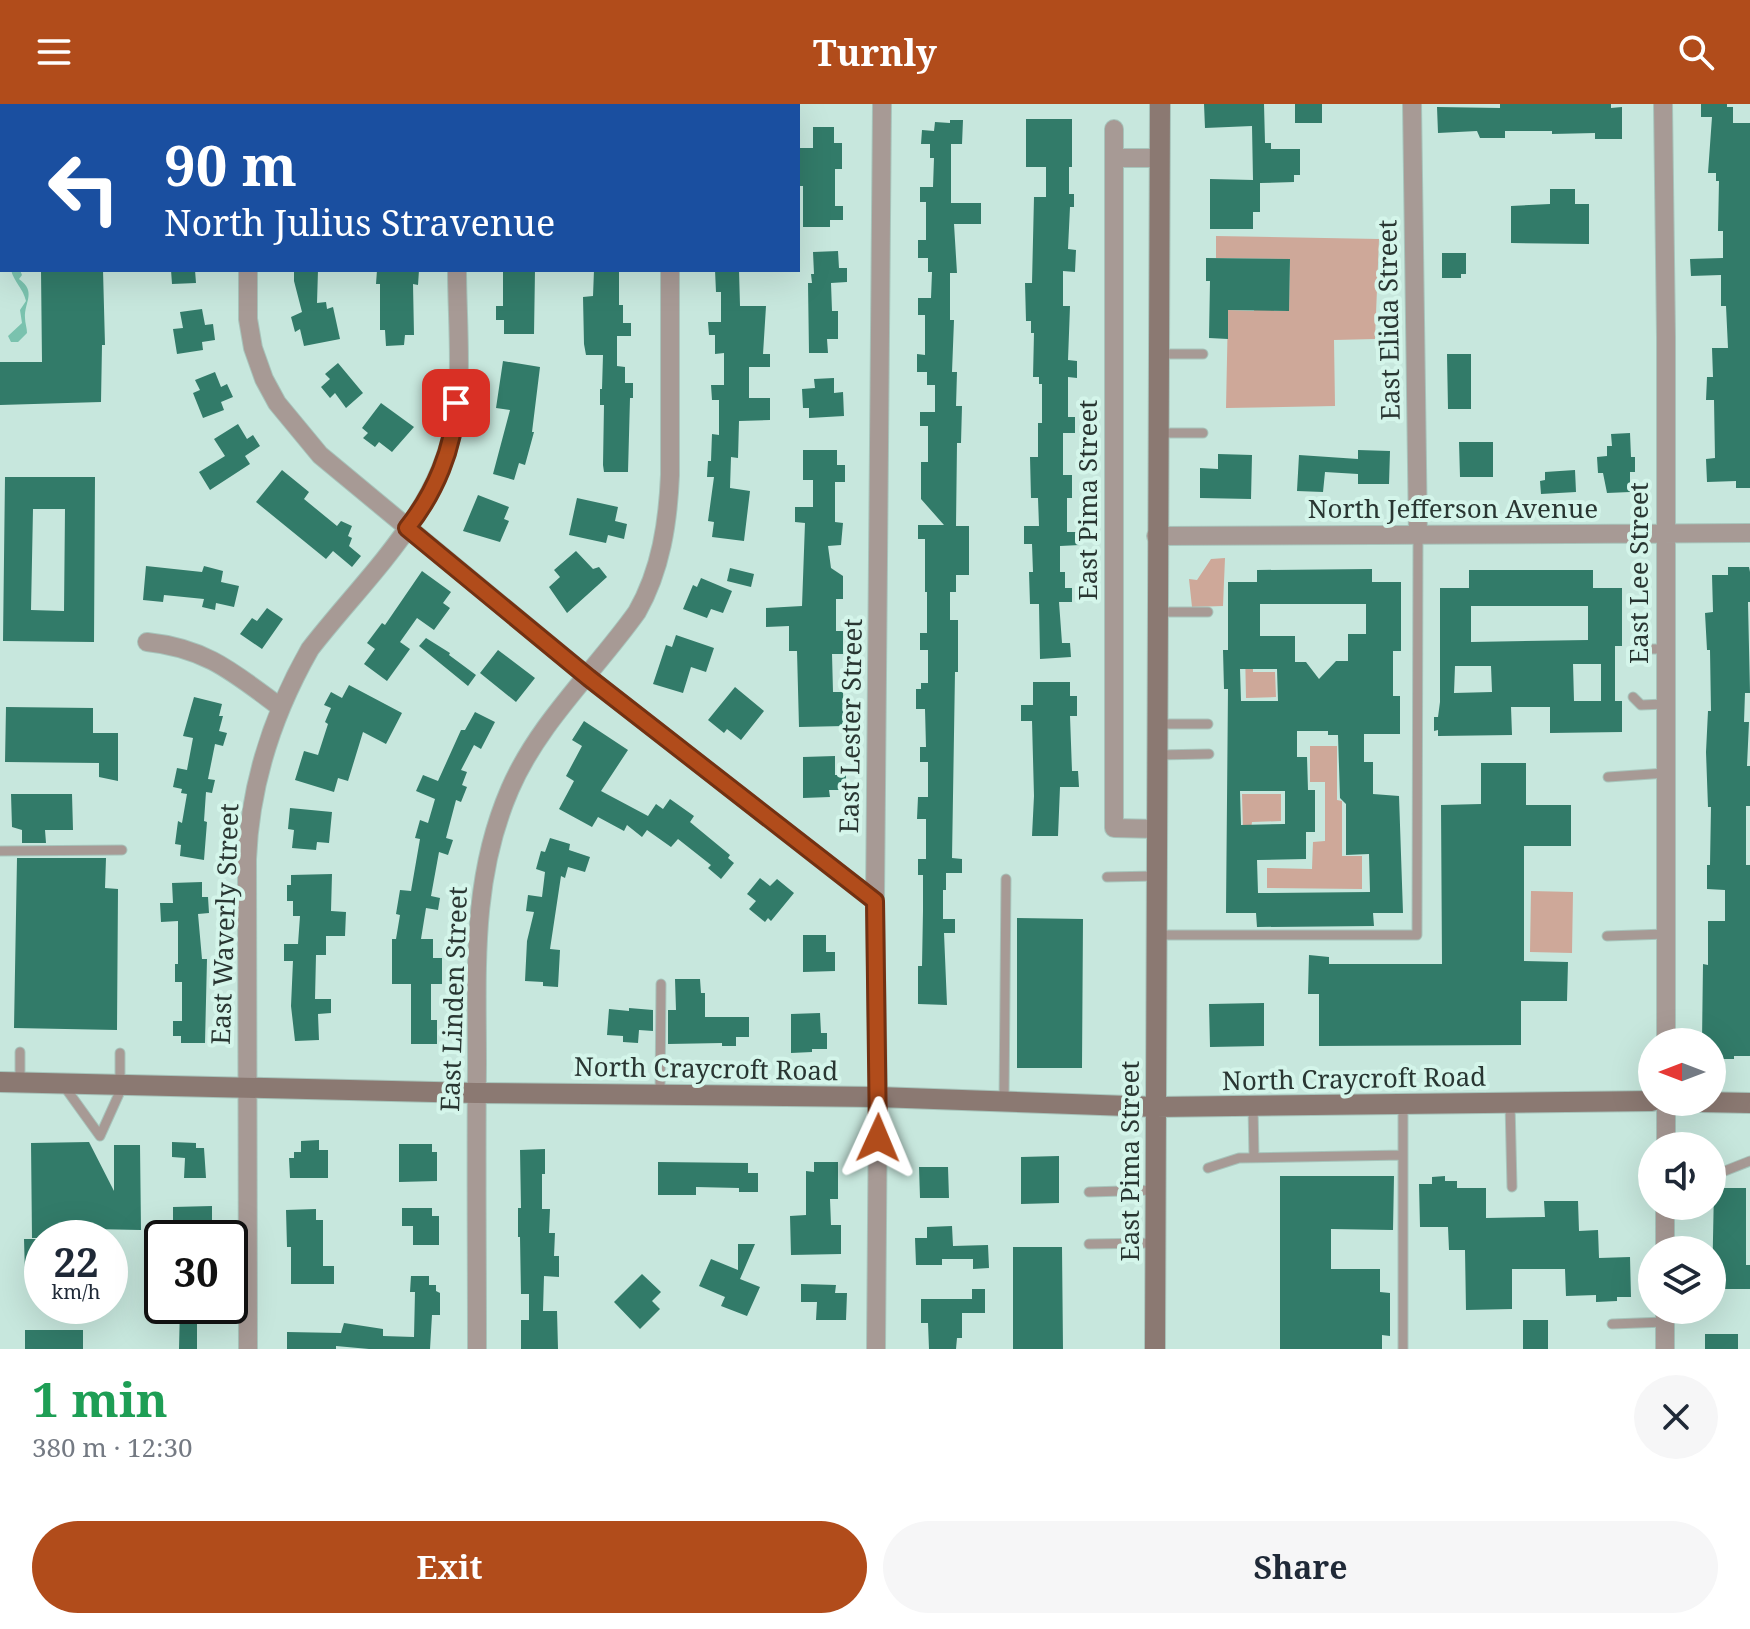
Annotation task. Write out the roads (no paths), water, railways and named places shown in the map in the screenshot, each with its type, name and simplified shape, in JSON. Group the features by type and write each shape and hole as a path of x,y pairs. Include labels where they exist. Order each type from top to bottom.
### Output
{"main road":[{"name":"East Pima Street","path":"1155,1349 1160,104"},
{"name":"North Craycroft Road","path":"10,1082 476,1093 878,1097 1156,1107 1638,1101"},
{"path":"1726,1103 1750,1103"}],"street":[{"name":"East Lester Street","path":"876,1349 878,1097 875,901 882,104"},
{"name":"East Elida Street","path":"1412,104 1418,536"},
{"name":"East Lee Street","path":"1663,104 1666,1028"},
{"name":"East Pima Street","path":"1114,129 1114,828 1157,829"},
{"path":"1114,158 1159,158"},
{"path":"248,272 248,319 253,348 264,379 277,403 320,455 586,676 875,901"},
{"name":"East Waverly Street","path":"248,1349 248,829 262,759 280,707 310,649 407,528 431,492 450,445 455,420 457,272"},
{"name":"East Linden Street","path":"477,1349 476,1093 480,896 497,822 524,762 538,737 637,612 662,547 670,475 670,272"},
{"name":"North Jefferson Avenue","path":"1156,536 1750,533"},
{"path":"147,642 170,644 216,660 280,707"},
{"path":"1665,1324 1665,1349"}],"lane":[{"path":"1157,354 1203,354"},
{"path":"1157,433 1203,433"},
{"path":"1156,935 1417,935 1418,536"},
{"path":"1156,612 1208,612"},
{"path":"1634,656 1644,649 1665,649"},
{"path":"1633,697 1641,705 1665,704"},
{"path":"1156,724 1208,724"},
{"path":"1156,755 1209,754"},
{"path":"1608,777 1666,773"},
{"path":"0,851 122,850"},
{"path":"1107,877 1156,876"},
{"path":"1004,1102 1006,879"},
{"path":"1607,936 1666,934"},
{"path":"660,1095 661,984"},
{"path":"10,1082 20,1052"},
{"path":"62,1083 100,1136 122,1084 120,1053"},
{"path":"1510,1103 1512,1187"},
{"path":"1403,1104 1403,1349"},
{"path":"1253,1106 1254,1157"},
{"path":"1208,1168 1239,1158 1254,1157 1403,1155"},
{"path":"1726,1170 1750,1161"},
{"path":"1089,1192 1156,1190"},
{"path":"1089,1244 1156,1243"},
{"path":"1612,1324 1638,1320"}]}
